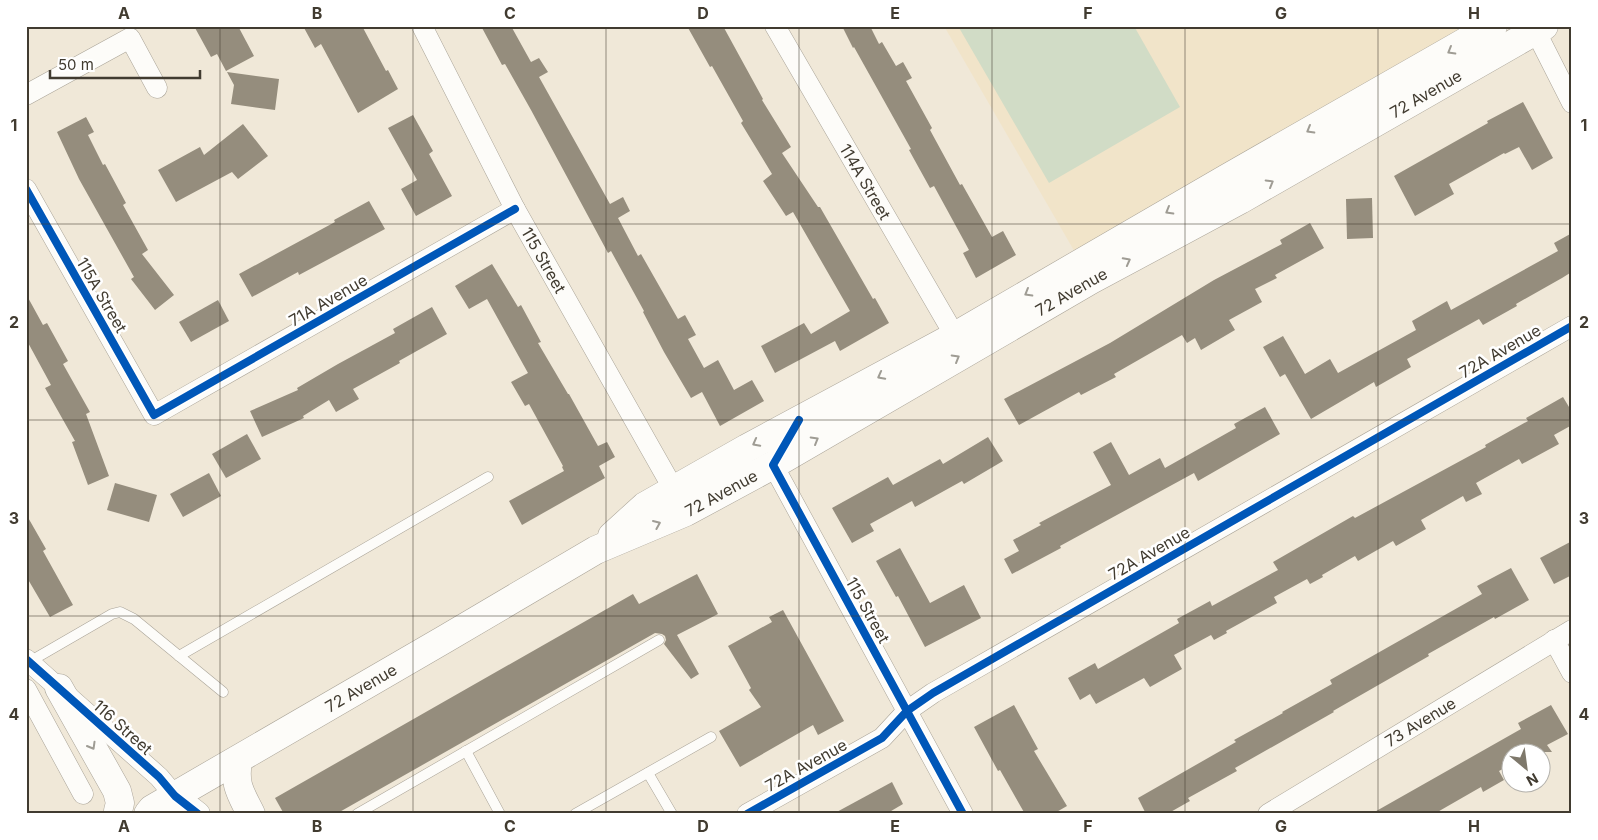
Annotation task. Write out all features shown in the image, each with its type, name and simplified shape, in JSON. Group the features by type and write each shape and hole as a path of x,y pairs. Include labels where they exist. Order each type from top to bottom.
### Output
{"main road":[{"name":"72 Avenue","path":"596,550 645,506 955,336 1494,26"},
{"name":"72 Avenue","path":"117,812 138,804 150,812 596,550 686,512 773,465 1091,280 1240,200 1538,28"},
{"path":"59,688 117,791 120,803 117,812"},
{"path":"238,760 236,773 237,787 251,814"}],"street":[{"name":"115 Street","path":"422,26 515,208 674,490"},
{"name":"114A Street","path":"775,26 955,336"},
{"path":"1538,28 1572,103"},
{"path":"26,95 130,38 157,88"},
{"name":"115A Street","path":"26,189 154,415"},
{"name":"71A Avenue","path":"154,415 515,208"},
{"name":"72A Avenue","path":"747,814 882,738 908,712 946,686 1572,326"},
{"path":"773,465 799,420"},
{"name":"115 Street","path":"773,465 963,814"},
{"name":"73 Avenue","path":"1268,814 1295,807 1572,630"},
{"path":"1554,640 1572,673"},
{"name":"116 Street","path":"27,663 59,688 159,777 175,796 198,814"},
{"path":"26,689 83,794"}],"lane":[{"path":"180,656 488,477"},
{"path":"27,663 112,614 120,612 134,619 223,692"},
{"path":"357,814 659,640"},
{"path":"575,814 712,737"},
{"path":"466,752 500,814"},
{"path":"648,773 672,814"}],"shaded area":[{"path":"944,26 1467,26 1076,254"}],"green space":[{"path":"958,26 1134,26 1180,107 1049,183"}],"building":[{"path":"194,26 238,26 254,56 226,71 217,54 211,57"},
{"path":"303,26 362,26 398,89 358,113 321,44 315,48"},
{"path":"481,26 511,26 531,62 539,58 548,72 539,77 610,204 623,197 630,211 618,218 638,256 641,254 678,319 685,315 696,335 688,339 704,368 718,360 734,390 752,380 764,401 720,426 702,392 691,398 664,352 611,251 608,253 531,110 505,64 502,65"},
{"path":"687,26 723,26 762,100 791,147 782,153 818,207 820,207 889,323 840,351 835,341 775,373 761,346 804,323 811,334 850,311 793,212 786,216 763,181 772,174 741,123 743,121 712,66 710,67"},
{"path":"842,26 870,26 879,44 882,42 896,66 903,62 912,78 906,81 960,185 962,184 992,237 1003,231 1016,255 976,278 963,253 969,250 934,186 930,188 909,150 911,149"},
{"path":"227,72 279,79 275,110 231,104 234,85"},
{"path":"1523,102 1553,158 1532,170 1519,147 1504,153 1449,184 1454,194 1415,216 1394,176"},
{"path":"413,115 433,151 429,154 452,196 416,216 401,189 417,180 388,128"},
{"path":"86,117 94,132 88,135 103,165 105,164 126,203 123,205 148,250 142,254 174,295 155,310 131,279 134,277 79,179 57,132"},
{"path":"243,124 268,156 238,179 232,172 176,202 158,170 200,147 204,155"},
{"path":"1372,198 1373,238 1347,239 1346,199"},
{"path":"369,201 385,229 299,275 298,272 252,297 239,274 335,222 334,220"},
{"path":"1310,223 1324,248 1275,275 1277,278 1255,289 1262,302 1229,320 1235,330 1201,350 1195,338 1187,343 1182,335 1114,374 1116,377 1081,395 1079,392 1019,425 1004,399 1110,343 1214,280 1282,244 1280,240"},
{"path":"1572,233 1572,277 1570,273 1483,325 1479,319 1407,359 1411,367 1376,387 1374,382 1311,419 1285,374 1280,377 1263,347 1283,336 1305,374 1330,359 1338,373 1416,330 1412,321 1447,301 1451,310 1558,251 1554,243"},
{"path":"492,264 518,307 521,305 541,342 538,343 598,446 607,442 615,457 599,466 605,478 522,525 509,501 564,471 529,404 525,406 511,382 528,373 487,299 469,309 455,286"},
{"path":"26,294 43,325 47,323 68,361 63,364 90,412 86,414 109,476 88,485 72,442 75,441 45,388 51,385 26,339"},
{"path":"218,300 229,321 191,342 179,322"},
{"path":"432,307 447,334 353,389 359,399 336,412 329,400 303,416 304,418 262,437 250,411 298,390 297,388 395,333 393,329"},
{"path":"1563,397 1572,412 1572,425 1554,435 1559,444 1522,464 1519,459 1476,483 1482,494 1466,502 1463,496 1421,520 1426,529 1396,546 1393,541 1358,561 1355,556 1310,584 1307,579 1274,597 1277,603 1226,631 1227,633 1214,640 1211,635 1174,655 1182,669 1150,687 1144,678 1096,704 1090,694 1080,700 1068,678 1095,663 1098,669 1179,623 1177,619 1210,601 1212,606 1278,570 1273,562 1353,516 1355,518 1486,447 1485,445 1528,421 1526,418"},
{"path":"1265,407 1280,434 1198,481 1194,473 1012,574 1004,559 1019,551 1013,540 1041,525 1039,523 1111,485 1093,452 1111,442 1129,475 1160,458 1165,468 1236,428 1234,424"},
{"path":"247,434 261,459 226,478 212,454"},
{"path":"988,437 1003,461 964,484 962,481 915,507 912,501 870,524 874,531 852,543 832,508 888,477 893,485 940,459 943,464"},
{"path":"209,473 221,496 183,517 170,494"},
{"path":"115,483 157,495 149,522 107,510"},
{"path":"26,514 46,549 43,551 73,605 50,617 26,576"},
{"path":"1572,541 1572,575 1554,584 1540,558"},
{"path":"900,548 930,603 964,585 981,618 925,647 898,596 896,597 876,561"},
{"path":"1511,568 1529,600 1495,619 1494,617 1428,654 1429,656 1235,768 1237,771 1188,798 1190,801 1167,814 1146,814 1138,798 1332,684 1330,680 1482,594 1477,586"},
{"path":"697,574 718,614 677,635 699,674 691,679 664,644 665,636 655,633 336,814 284,814 275,798 633,594 639,604"},
{"path":"783,610 844,721 818,735 813,725 740,767 719,731 761,707 749,690 751,688 728,646 772,622 769,617"},
{"path":"1014,705 1038,749 1034,751 1067,806 1053,814 1025,814 1000,770 998,771 974,727"},
{"path":"1551,705 1568,734 1550,743 1500,742 1500,782 1483,792 1481,787 1434,814 1371,814 1521,729 1518,723"},
{"path":"892,782 903,804 886,814 833,814"}],"cycle path":[{"path":"26,189 154,415 515,209"},
{"path":"747,814 882,738 907,711 933,693 1572,326"},
{"path":"799,420 773,465 963,814"},
{"path":"26,659 159,777 175,796 198,814"}]}
